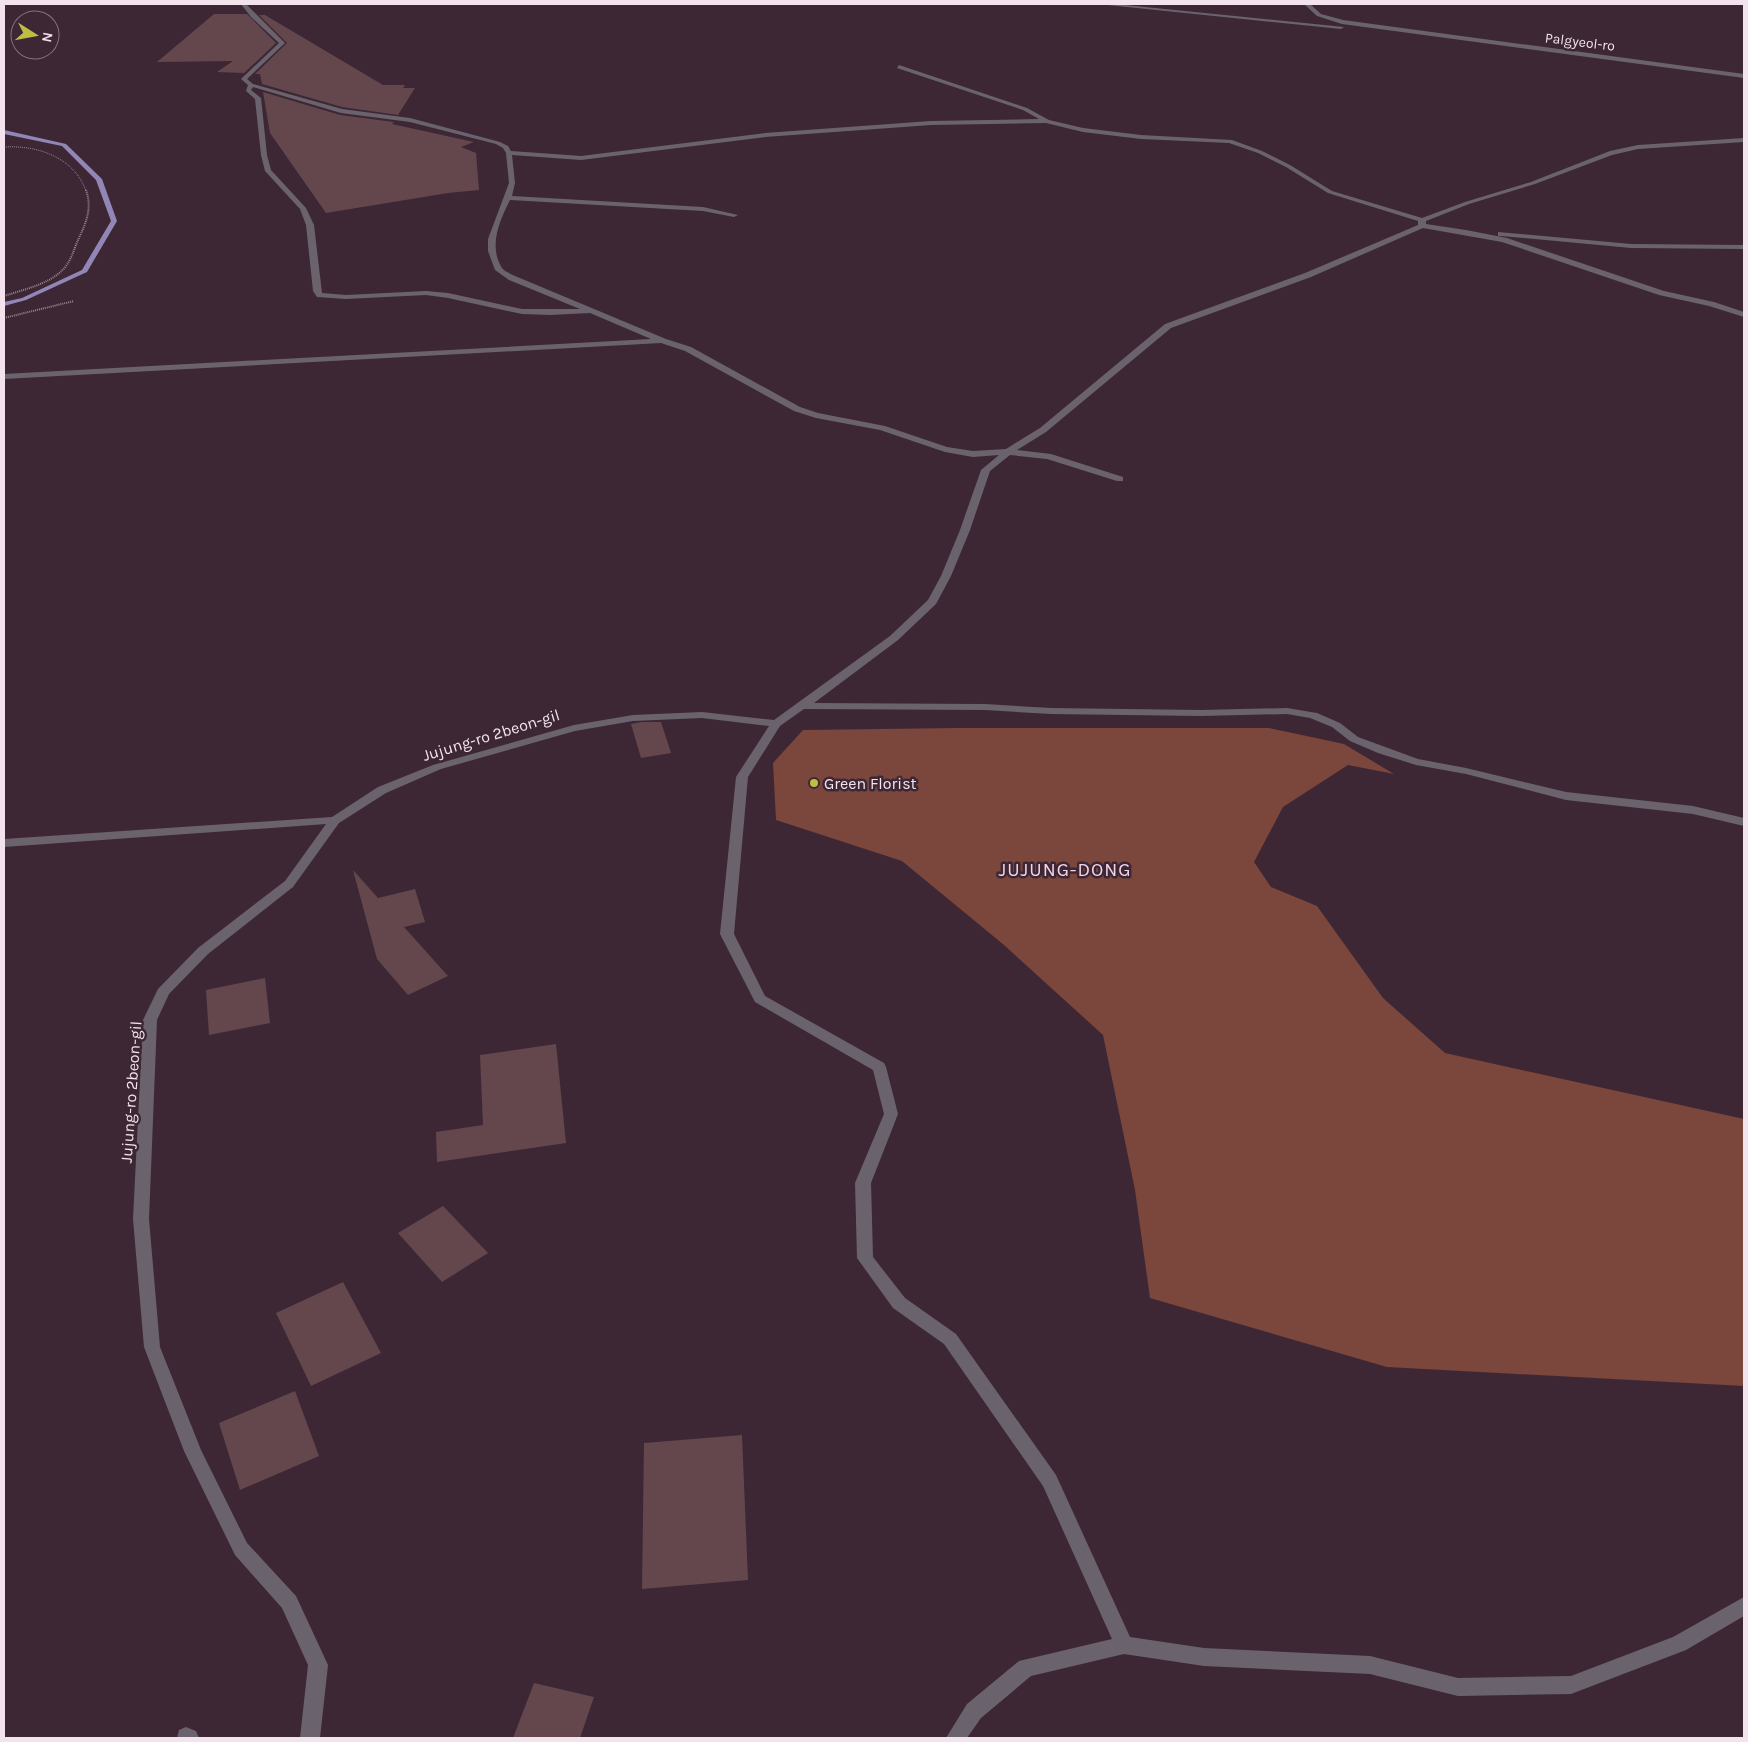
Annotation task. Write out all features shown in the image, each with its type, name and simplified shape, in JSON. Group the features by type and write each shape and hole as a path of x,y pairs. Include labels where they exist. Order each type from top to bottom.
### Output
{"street":[{"path":"244,4 249,13 277,35 282,43 244,79 251,85 341,111 410,120 498,143 506,147 509,153 512,183 492,239 492,251 499,270 512,278 704,357 797,409 816,415 882,428 945,449 973,454 1008,452 1048,456 1120,479"},
{"path":"1101,4 1413,33"},
{"path":"1307,4 1319,15 1342,22 1413,33"},
{"name":"Palgyeol-ro","path":"1413,33 1744,76"},
{"path":"899,67 1025,110 1047,121"},
{"path":"251,85 248,90 258,98 264,155 268,171 303,208 310,225 316,291 320,295 335,298 426,293 452,295 511,310 535,313 590,311"},
{"path":"509,153 581,158 765,134 930,123 1047,121 1100,133 1230,142 1260,152 1288,166 1330,192 1352,200 1422,223 1504,240 1662,293 1711,304 1744,315"},
{"path":"1124,1645 1050,1481 950,1339 899,1303 865,1258 863,1182 892,1114 879,1068 760,999 727,934 742,777 776,724 894,638 932,602 946,576 965,530 986,470 1008,452 1043,430 1168,326 1308,275 1467,203 1533,183 1610,153 1638,147 1744,140"},
{"path":"508,198 676,207 734,215"},
{"path":"1466,232 1528,235 1631,246 1744,247"},
{"path":"4,377 663,341"},
{"path":"801,706 985,707 1051,711 1201,713 1287,710 1313,715 1336,725 1354,739 1382,751 1416,762 1566,796 1693,810 1744,822"},
{"name":"Jujung-ro 2beon-gil","path":"310,1738 318,1665 289,1602 241,1549 193,1452 152,1347 141,1219 150,1020 163,992 203,951 289,884 335,820 382,790 437,766 574,728 633,718 702,715 776,724"},
{"path":"4,843 335,820"},
{"path":"956,1738 974,1711 1026,1668 1124,1645 1204,1657 1370,1665 1458,1687 1571,1685 1679,1644 1744,1606"}],"path":[{"path":"4,147 39,150 61,159 75,169 88,198 89,214 67,266 50,278 4,296"},
{"path":"4,318 74,301"}],"shaded area":[{"path":"1269,728 1344,744 1394,774 1348,765 1283,807 1254,862 1271,887 1317,906 1383,998 1445,1053 1744,1119 1744,1386 1387,1367 1150,1298 1135,1190 1103,1035 1004,945 902,861 776,820 773,763 803,730"}],"building":[{"path":"214,14 247,14 276,43 244,73 217,72 233,61 157,62"},
{"path":"259,15 265,15 383,85 405,85 403,88 415,88 398,115 342,107 262,84 260,74 255,74 287,43"},
{"path":"263,92 340,115 394,122 392,124 474,142 461,147 476,153 479,190 448,193 326,213 270,133"},
{"path":"661,722 671,753 641,758 631,724"},
{"path":"353,870 378,898 415,889 425,922 404,927 448,976 408,995 377,959"},
{"path":"265,978 270,1023 209,1035 206,990"},
{"path":"556,1044 566,1143 437,1162 436,1132 483,1125 480,1055"},
{"path":"443,1206 488,1253 442,1282 398,1233"},
{"path":"343,1282 381,1353 311,1386 276,1313"},
{"path":"295,1391 319,1456 240,1490 219,1423"},
{"path":"742,1435 748,1580 642,1589 644,1443"},
{"path":"534,1683 594,1697 580,1738 513,1738"}],"waterway":[{"path":"4,132 64,145 99,179 114,221 85,271 24,299 4,304"}],"place":[{"name":"Green Florist","path":"814,783"}],"district":[{"name":"JUJUNG-DONG","path":"1065,870"}]}
